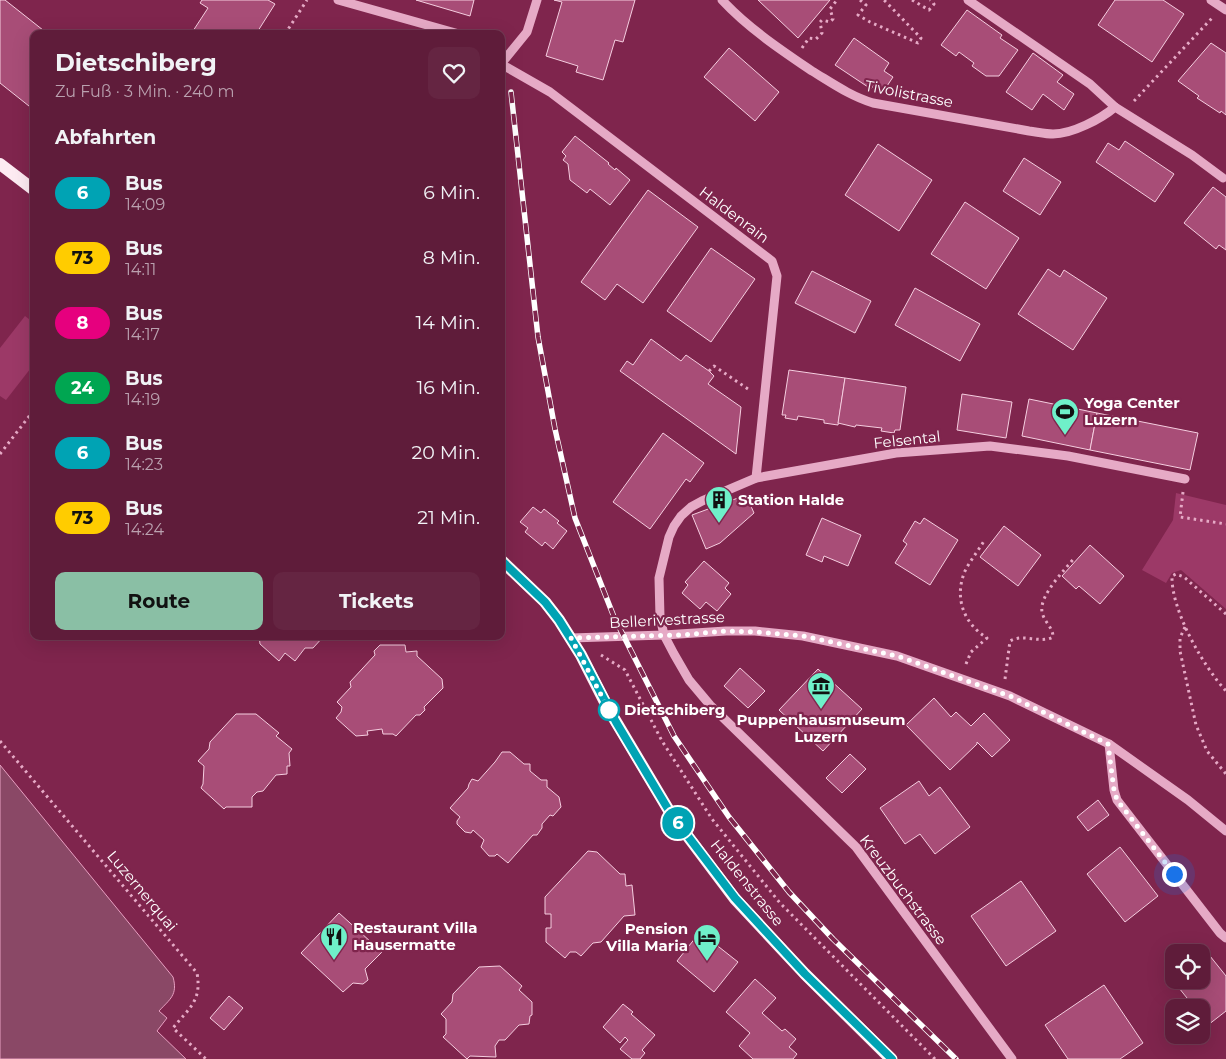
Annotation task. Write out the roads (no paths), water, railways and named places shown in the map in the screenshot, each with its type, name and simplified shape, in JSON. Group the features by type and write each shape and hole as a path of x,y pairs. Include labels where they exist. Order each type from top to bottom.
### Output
{"main road":[{"path":"0,164 30,187"},
{"name":"Haldenstrasse","path":"505,564 545,602 571,638 609,710 645,772 671,814 713,870 735,898 805,974 892,1059"}],"street":[{"path":"338,0 445,30"},
{"path":"505,59 527,32 537,0"},
{"name":"Tivolistrasse","path":"722,0 763,37 794,58 855,97 873,102 1054,134 1072,130 1104,116 1115,107"},
{"path":"968,0 1090,84 1115,107 1192,155 1223,178"},
{"path":"1211,0 1226,10"},
{"name":"Haldenrain","path":"505,66 550,92 772,261 777,276 756,478"},
{"name":"Felsental","path":"664,636 660,618 659,578 669,537 674,526 691,507 756,478 896,453 990,446 1068,456 1185,479"},
{"name":"Bellerivestrasse","path":"571,638 664,636 726,631 755,632 803,636 897,656 1010,696 1108,744 1188,800 1226,831"},
{"name":"Kreuzbuchstrasse","path":"664,636 689,680 699,693 856,847 1012,1059"},
{"path":"1108,744 1117,800 1220,933 1226,938"}],"railway":[{"path":"511,92 538,337 555,429 575,518 614,617 674,736 729,817 789,892 833,939 956,1059"}],"place":[{"name":"Yoga Center Luzern","path":"1065,436"},
{"name":"Station Halde","path":"719,524"},
{"name":"Dietschiberg","path":"609,710"},
{"name":"Puppenhausmuseum Luzern","path":"821,710"},
{"name":"Restaurant Villa Hausermatte","path":"334,961"},
{"name":"Pension Villa Maria","path":"707,962"}]}
